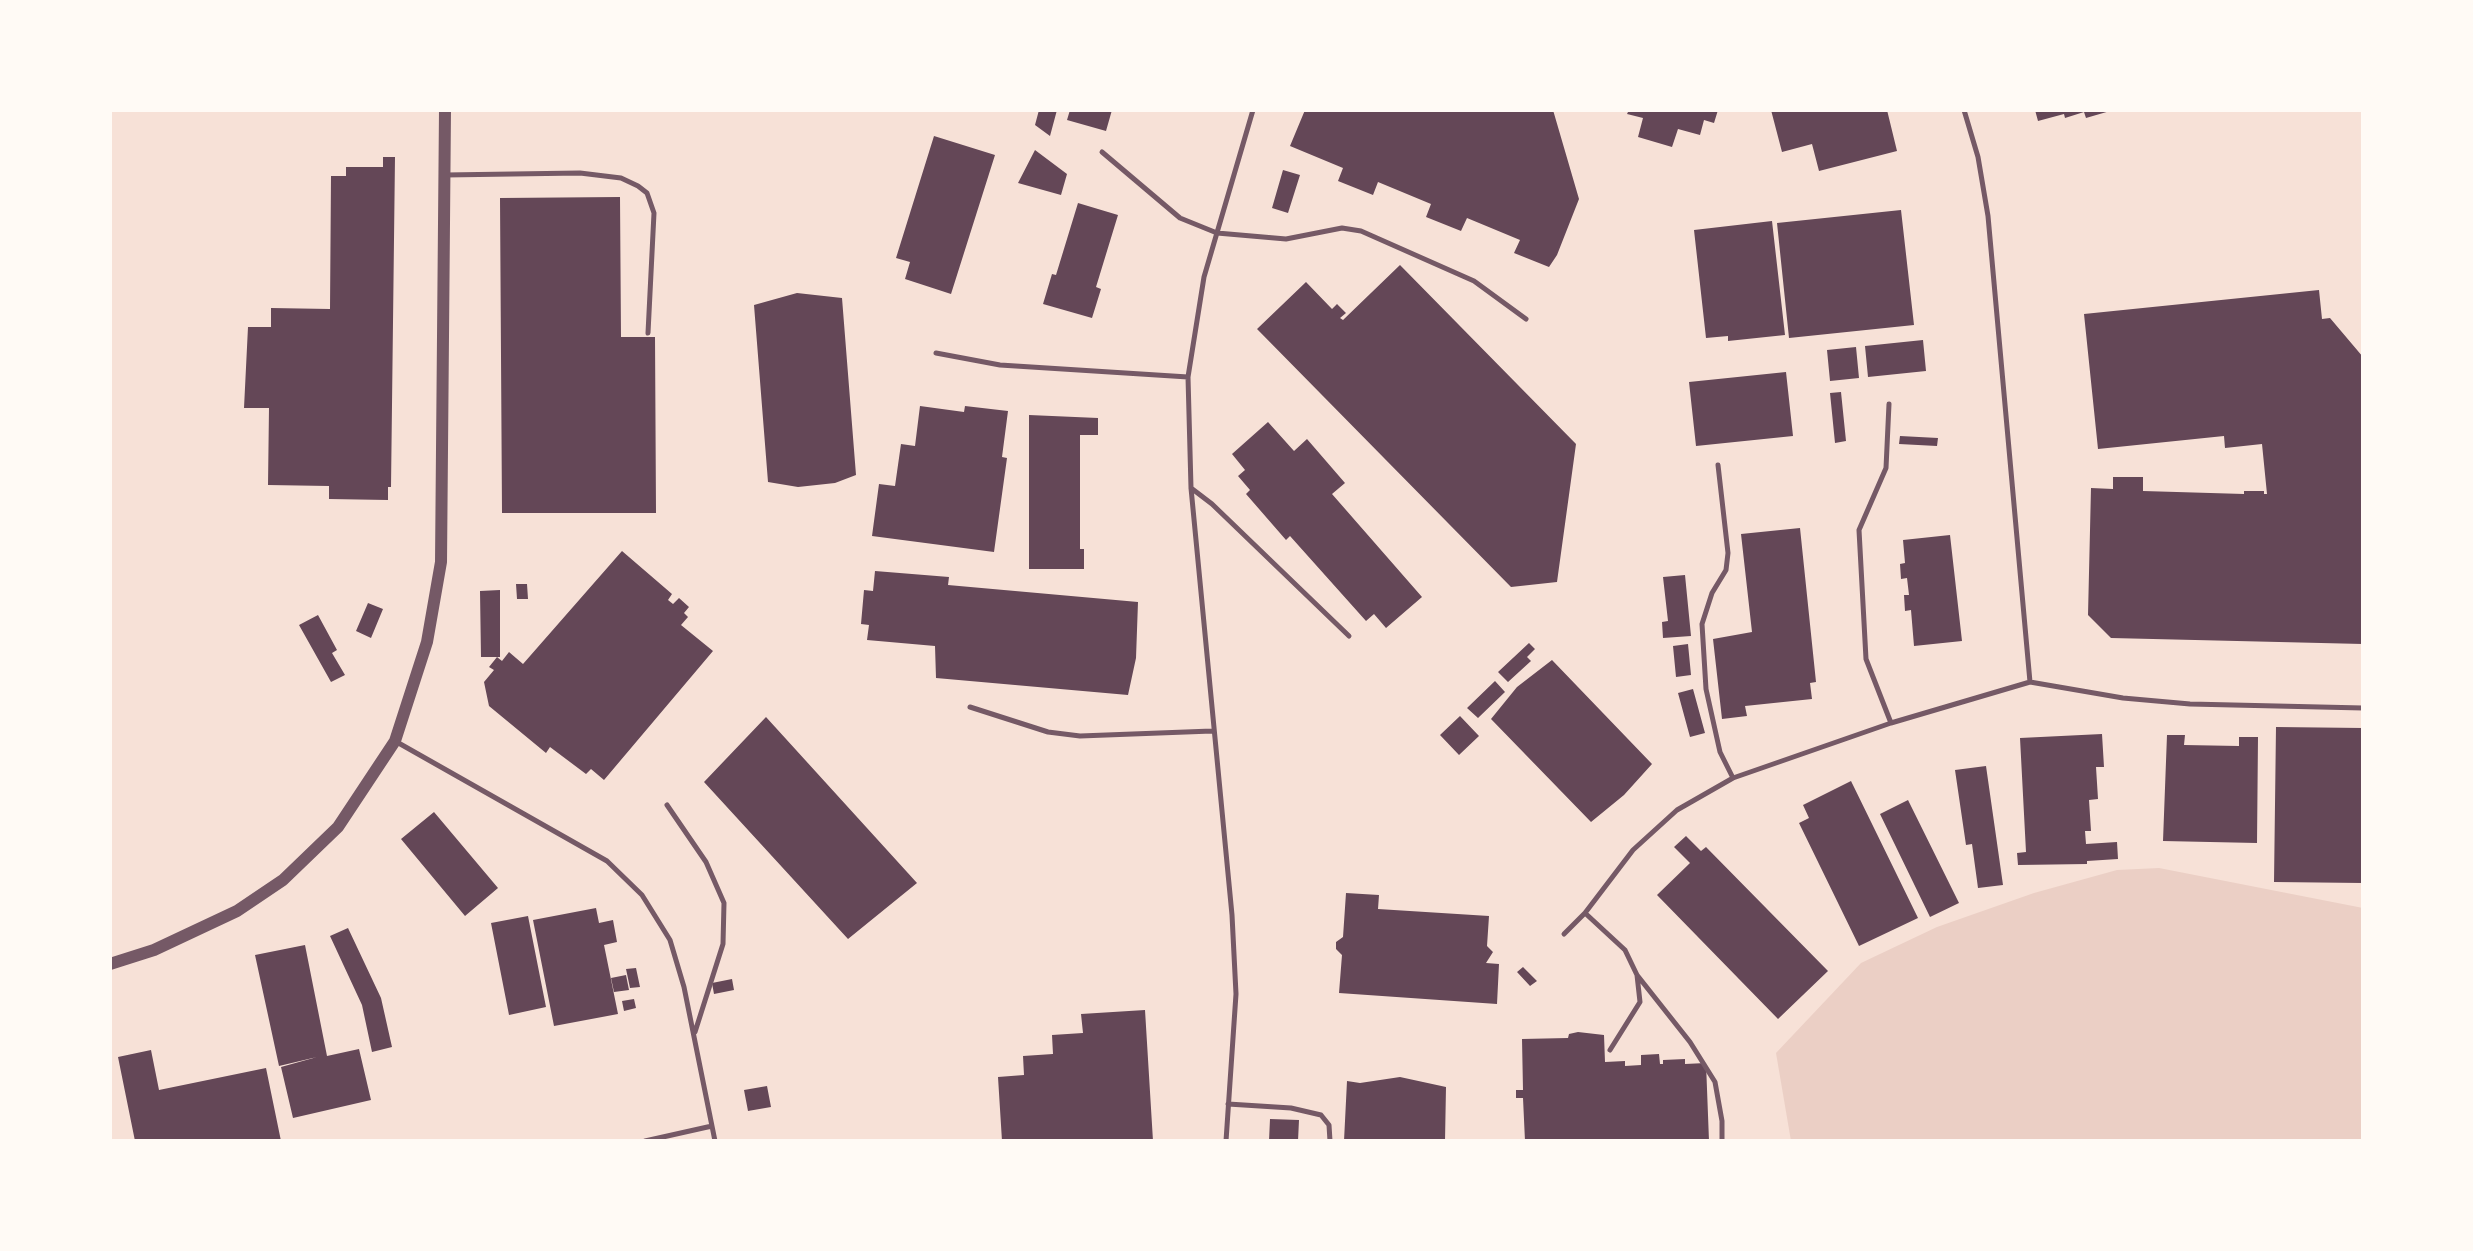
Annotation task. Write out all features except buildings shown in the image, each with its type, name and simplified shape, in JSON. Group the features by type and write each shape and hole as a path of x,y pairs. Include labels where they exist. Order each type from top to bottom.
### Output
{"street":[{"path":"110,964 154,950 237,911 283,880 338,827 395,741 427,642 441,562 445,110"}],"lane":[{"path":"1226,1141 1236,993 1232,915 1212,731 1191,488 1188,377 1204,277 1253,110"},
{"path":"1964,110 1978,157 1988,216 2030,682"},
{"path":"1102,152 1180,218 1217,233 1286,239 1342,228 1361,230 1474,281 1526,319"},
{"path":"445,175 580,173 621,178 647,193 654,213 648,333"},
{"path":"936,353 1000,365 1188,377"},
{"path":"1889,404 1886,468 1859,530 1866,659 1891,723"},
{"path":"1718,465 1728,553 1726,570 1712,593 1702,624 1706,689 1720,752 1732,778"},
{"path":"1191,488 1349,636"},
{"path":"1564,934 1585,913 1633,849 1677,810 1732,778 1891,723 2030,682 2123,698 2190,704 2363,708"},
{"path":"970,707 1024,726 1080,736 1212,731"},
{"path":"395,741 607,861 642,895 670,940 694,1035 715,1141"},
{"path":"667,805 706,862 725,912 723,944 694,1035"},
{"path":"1585,913 1625,950 1637,975 1690,1042 1714,1082 1722,1121 1722,1141"},
{"path":"1610,1050 1640,1002 1637,975"},
{"path":"1228,1104 1291,1108 1321,1115 1329,1125 1330,1141"},
{"path":"645,1141 712,1126"}],"shaded area":[{"path":"2159,868 2363,908 2363,1141 1791,1141 1776,1053 1861,963 1937,927 2034,893 2117,870"}]}
